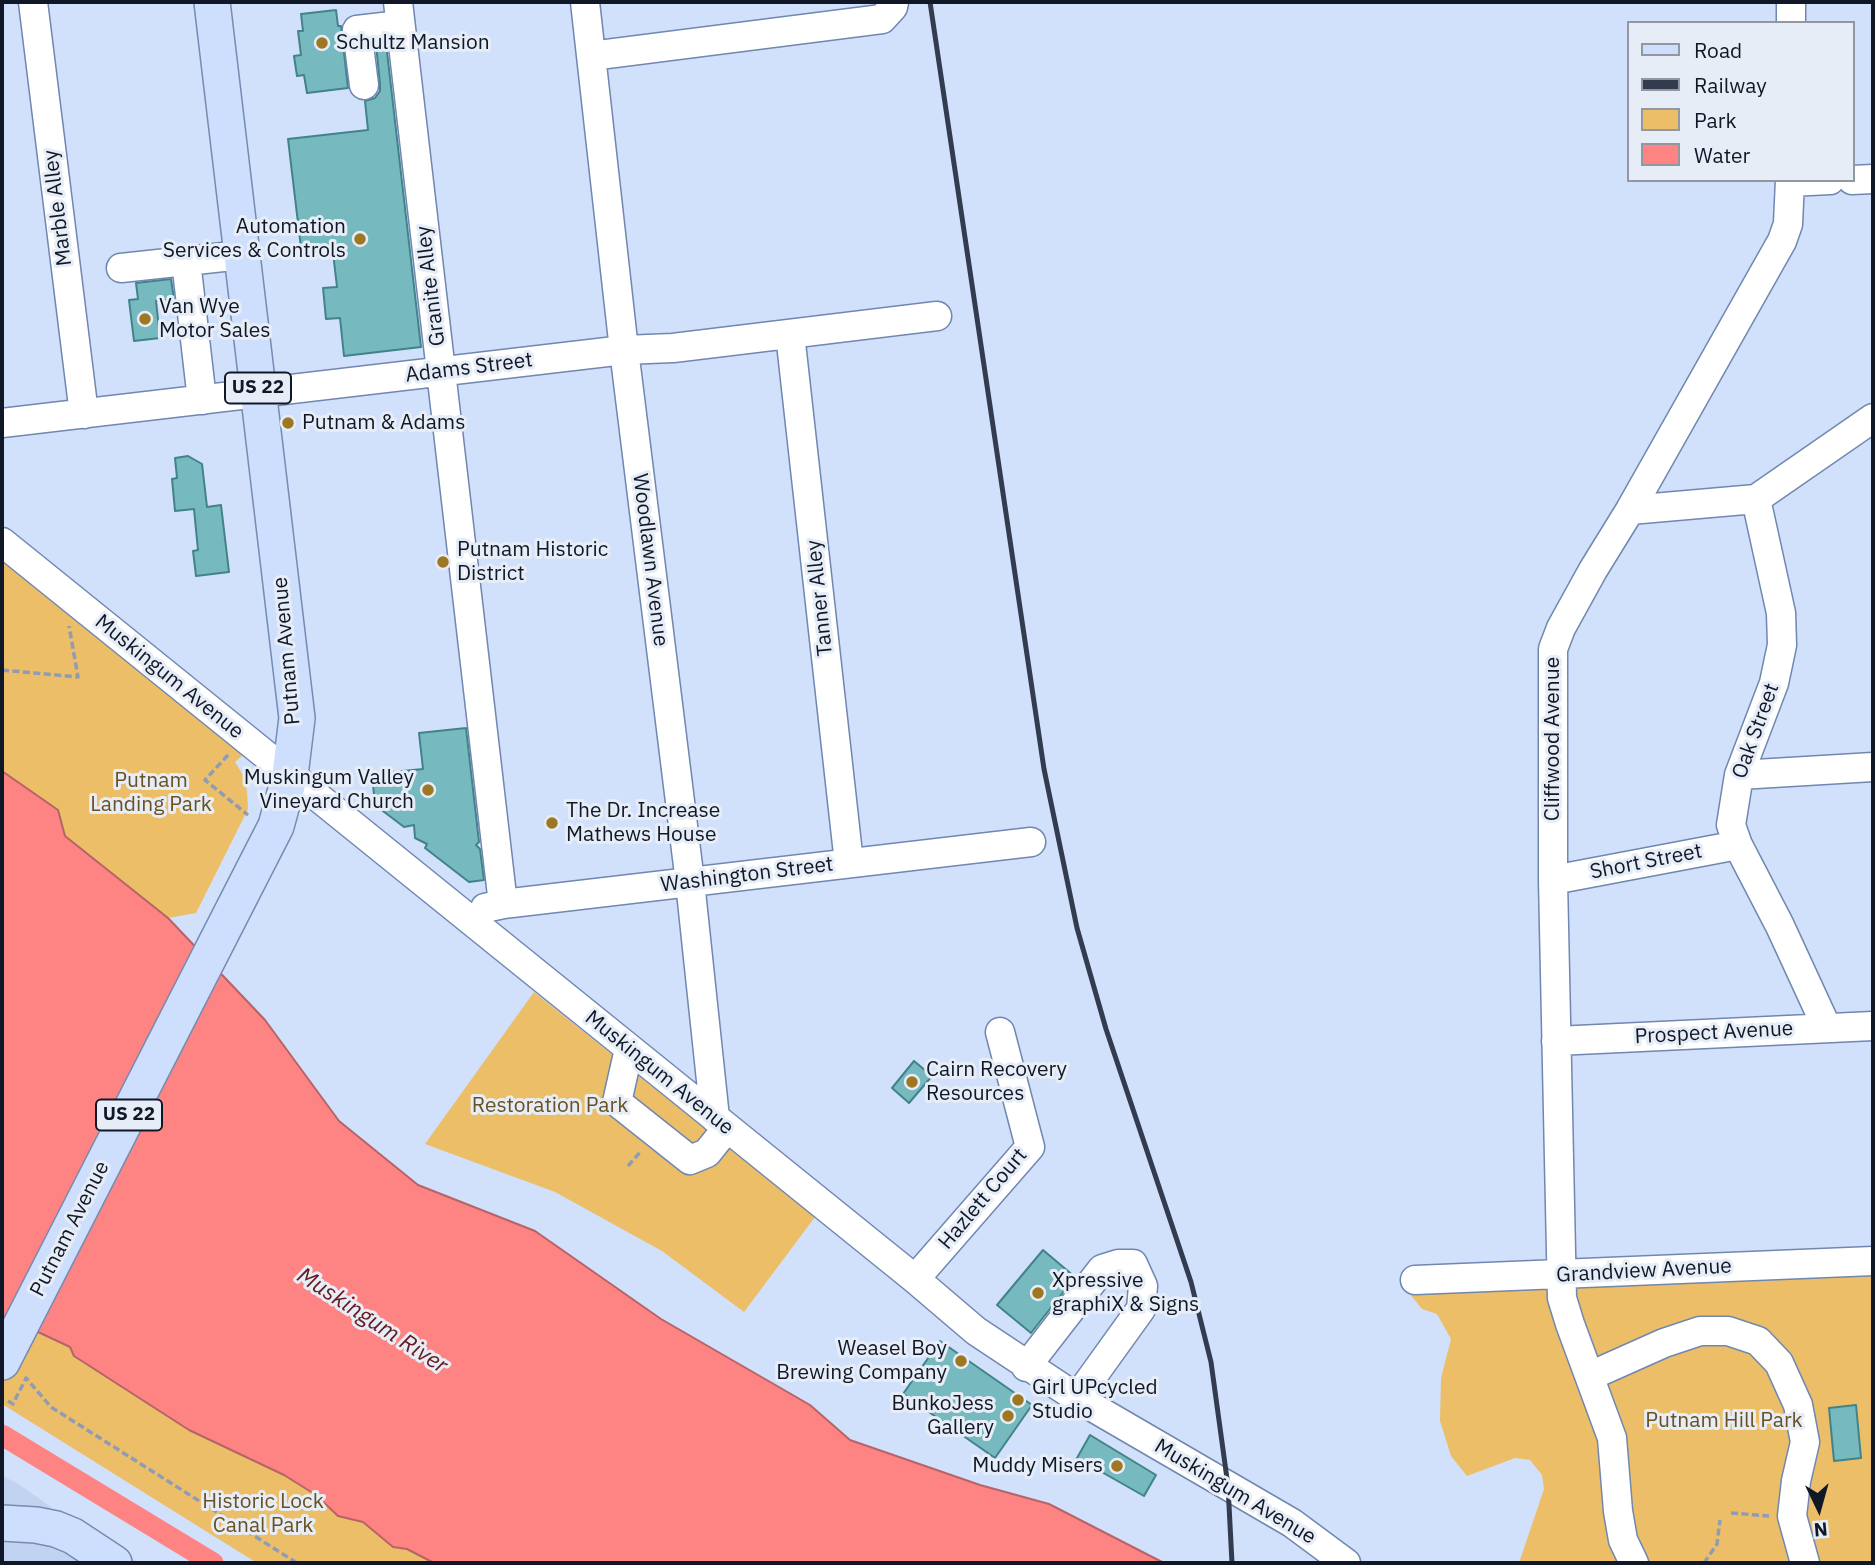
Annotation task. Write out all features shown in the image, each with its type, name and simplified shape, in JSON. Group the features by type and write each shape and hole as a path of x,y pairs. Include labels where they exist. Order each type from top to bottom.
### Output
{"main road":[{"name":"Putnam Avenue","path":"2,1362 276,827 290,775 297,718 212,2"},
{"path":"2,1523 56,1529 73,1536 114,1563"}],"street":[{"name":"Marble Alley","path":"33,2 83,414"},
{"name":"Woodlawn Avenue","path":"585,2 624,350 721,1123"},
{"path":"591,56 882,19 894,2"},
{"path":"1791,2 1791,21"},
{"path":"364,85 357,30 399,13"},
{"name":"Granite Alley","path":"399,13 503,904"},
{"path":"1854,180 1873,179"},
{"name":"Cliffwood Avenue","path":"1634,1563 1623,1540 1612,1438 1563,1298 1553,880 1553,649 1561,628 1782,241 1788,225 1790,182"},
{"path":"121,268 242,255"},
{"path":"186,261 202,400"},
{"name":"Adams Street","path":"2,423 937,316"},
{"name":"Tanner Alley","path":"790,334 849,863"},
{"path":"1630,510 1756,499 1873,418"},
{"name":"Oak Street","path":"1756,499 1781,613 1782,645 1774,683 1739,775 1731,825 1738,845 1780,926 1827,1028"},
{"name":"Muskingum Avenue","path":"2,542 976,1331 1026,1367 1077,1398 1292,1523 1346,1563"},
{"path":"1739,775 1873,767"},
{"name":"Washington Street","path":"464,915 503,904 1031,842"},
{"name":"Short Street","path":"1553,880 1738,845"},
{"name":"Prospect Avenue","path":"1556,1041 1873,1026"},
{"name":"Hazlett Court","path":"915,1279 1030,1147 1000,1032"},
{"path":"629,1049 617,1102 690,1160 707,1153 721,1123"},
{"name":"Grandview Avenue","path":"1415,1280 1873,1261"},
{"path":"1026,1367 1102,1269 1118,1264 1133,1264 1143,1286 1141,1308 1077,1398"},
{"path":"1590,1376 1664,1343 1700,1331 1728,1331 1758,1341 1779,1363 1798,1405 1805,1442 1796,1481 1792,1516 1805,1563"}],"path":[{"path":"2,670 78,677 68,624"},
{"path":"229,753 205,780 248,815"},
{"path":"8,1401 13,1404 26,1378 51,1407 298,1563"},
{"path":"1731,1513 1792,1516"},
{"path":"1704,1563 1717,1544 1720,1520"}],"shaded area":[{"path":"2,1476 17,1483 51,1507 50,1511 70,1514 139,1563 2,1563"}],"green space":[{"name":"Putnam Landing Park","path":"2,560 243,755 235,762 243,775 248,809 196,913 168,918 64,836 58,810 2,771"},
{"name":"Restoration Park","path":"534,992 815,1217 744,1312 662,1251 555,1192 425,1144"},
{"name":"Putnam Hill Park","path":"1873,1272 1873,1563 1519,1563 1544,1489 1542,1475 1530,1460 1515,1458 1467,1476 1451,1456 1440,1421 1441,1378 1451,1339 1437,1314 1422,1309 1409,1293"},
{"name":"Historic Lock Canal Park","path":"2,1315 70,1347 74,1356 189,1430 284,1475 316,1495 338,1516 363,1522 393,1547 407,1549 434,1563 257,1563 2,1404"}],"water":[{"path":"2,771 58,810 65,836 168,918 265,1020 339,1121 418,1185 535,1231 661,1319 810,1405 850,1440 980,1485 1049,1504 1164,1563 434,1563 407,1549 393,1547 363,1522 338,1516 316,1495 284,1475 189,1430 74,1356 70,1347 2,1315"}],"building":[{"name":"Schultz Mansion","path":"336,10 338,26 341,26 348,88 307,93 304,75 297,76 294,56 301,55 298,31 303,31 301,14"},
{"name":"Automation Services & Controls","path":"386,43 421,347 344,356 340,318 326,319 323,288 337,287 332,244 301,248 288,139 368,130 365,101 375,98 380,91 376,45"},
{"name":"Van Wye Motor Sales","path":"171,279 174,299 156,301 160,338 134,341 129,300 138,299 136,283"},
{"path":"188,456 202,464 207,507 221,505 229,572 196,576 193,551 198,550 194,509 175,511 172,479 177,478 175,458"},
{"name":"Muskingum Valley Vineyard Church","path":"466,728 479,842 476,845 480,849 484,880 469,882 425,848 427,844 415,838 414,825 404,827 375,805 372,774 423,769 419,733"},
{"name":"Cairn Recovery Resources","path":"914,1061 932,1076 909,1103 892,1088"},
{"name":"Xpressive graphiX & Signs","path":"1043,1250 1075,1277 1031,1333 997,1305"},
{"path":"940,1341 1032,1405 995,1458 903,1394"},
{"path":"1856,1405 1861,1458 1834,1461 1829,1408"},
{"name":"Muddy Misers","path":"1090,1435 1156,1475 1144,1496 1077,1458"}],"waterway":[{"name":"Muskingum River","path":"2,1435 213,1563"}],"railway":[{"path":"930,2 1044,769 1077,928 1106,1029 1191,1282 1211,1362 1228,1486 1232,1563"}],"place":[{"name":"Schultz Mansion","path":"322,43"},
{"name":"Automation Services & Controls","path":"360,239"},
{"name":"Van Wye Motor Sales","path":"145,319"},
{"name":"Putnam & Adams","path":"288,423"},
{"name":"Putnam Historic District","path":"443,562"},
{"name":"Muskingum Valley Vineyard Church","path":"428,790"},
{"name":"The Dr. Increase Mathews House","path":"552,823"},
{"name":"Cairn Recovery Resources","path":"912,1082"},
{"name":"Xpressive graphiX & Signs","path":"1038,1293"},
{"name":"Weasel Boy Brewing Company","path":"961,1361"},
{"name":"Girl UPcycled Studio","path":"1018,1400"},
{"name":"BunkoJess Gallery","path":"1008,1416"},
{"name":"Muddy Misers","path":"1117,1466"}]}
